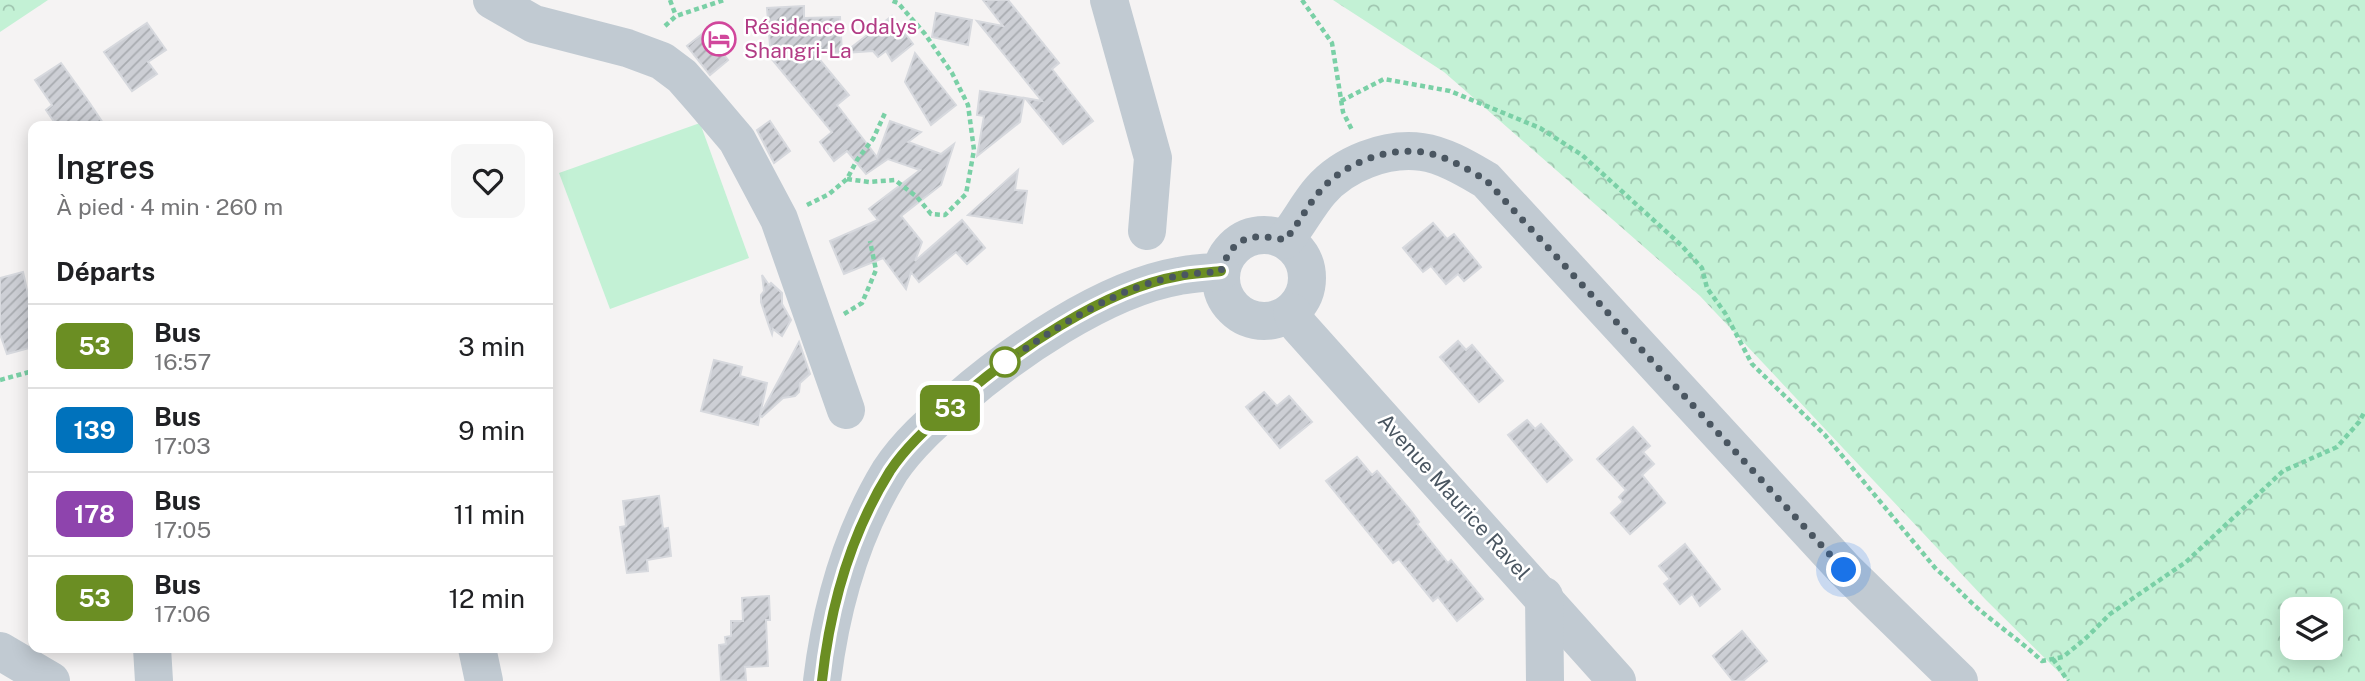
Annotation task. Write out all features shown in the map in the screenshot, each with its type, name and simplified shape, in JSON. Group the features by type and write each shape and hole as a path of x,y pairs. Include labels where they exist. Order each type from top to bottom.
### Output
{"street":[{"path":"492,0 534,24 635,51 662,61 682,76 703,100 737,140 779,219 846,410"},
{"path":"1109,0 1153,158 1147,231"},
{"path":"1285,240 1320,191 1340,173 1367,158 1393,153 1422,152 1459,165 1486,180 1844,570 1959,681"},
{"path":"1261,235 1285,240 1296,249 1308,274 1307,288 1301,301 1292,312 1279,319 1264,321 1237,311 1227,300 1222,286 1221,271 1231,250 1250,237 1261,235"},
{"path":"822,681 837,592 860,528 892,468 919,435 994,369 1090,308 1178,276 1221,271"},
{"name":"Avenue Maurice Ravel","path":"1292,312 1306,333 1544,596 1617,681"},
{"path":"1544,596 1545,681"},
{"path":"0,650 51,681"},
{"path":"152,653 154,681"},
{"path":"478,653 484,681"}],"path":[{"path":"670,0 676,16"},
{"path":"700,8 708,0"},
{"path":"635,51 676,16 724,0"},
{"path":"847,179 869,182 895,180 917,197 931,214 945,215 966,194 974,150 968,105 952,73 925,34 898,3 890,0"},
{"path":"1302,0 1332,43 1343,112 1367,158"},
{"path":"1341,100 1384,79 1451,92 1539,128 1582,155 1702,268 1707,288 1725,313 1752,363 1825,435 1936,569 2042,661 2068,652 2110,614 2186,562 2283,471 2337,447 2365,411"},
{"path":"779,219 829,194 847,179 873,139 885,113"},
{"path":"819,330 862,303 876,270 870,240"},
{"path":"0,380 28,372"},
{"path":"2053,659 2068,681"}],"green space":[{"path":"0,0 48,0 0,32"},
{"path":"1333,0 2365,0 2365,681 2068,681 1986,600 1700,296 1444,72"},
{"path":"700,123 749,258 610,309 559,173"}],"building":[{"path":"983,0 1008,0 1059,63 1052,69 1093,121 1063,144 1025,98 1042,101 977,21 1003,26"},
{"path":"804,6 804,18 840,17 842,53 815,54 849,95 837,105 877,157 890,121 921,132 908,142 941,154 954,144 941,185 901,216 922,242 915,261 962,220 985,248 967,264 956,252 919,282 911,272 906,289 883,258 844,274 830,241 878,220 869,209 920,170 888,159 866,174 847,151 834,161 820,142 832,132 771,58 767,8"},
{"path":"936,13 972,20 968,45 932,37"},
{"path":"892,16 913,44 892,61 886,51 878,57 873,51 844,53"},
{"path":"147,23 166,50 148,62 157,74 132,91 104,52"},
{"path":"706,31 728,60 710,75 687,46"},
{"path":"915,53 956,105 931,125 905,82"},
{"path":"61,63 102,121 54,121 46,110 52,105 35,80"},
{"path":"980,91 1024,98 1020,122 977,156 984,116 977,115"},
{"path":"770,121 790,151 774,163 757,130"},
{"path":"1018,170 1015,190 1027,191 1022,223 968,215"},
{"path":"1433,223 1447,239 1454,234 1481,267 1464,281 1458,274 1446,284 1431,266 1423,272 1403,248"},
{"path":"23,272 28,294 28,348 7,354 0,334 0,278"},
{"path":"762,275 769,285 771,283 782,293 782,304 791,320 782,336 773,329 772,334 761,302 764,291"},
{"path":"1458,341 1466,350 1472,345 1503,381 1479,402 1440,357"},
{"path":"799,342 810,374 800,383 799,392 795,396 783,398 762,417 760,415"},
{"path":"714,360 742,367 740,376 767,383 758,425 701,411"},
{"path":"1264,392 1277,406 1289,396 1312,422 1280,448 1246,407"},
{"path":"1527,420 1535,429 1541,424 1572,460 1547,482 1508,435"},
{"path":"1633,427 1650,446 1643,452 1654,464 1642,475 1665,503 1630,534 1611,513 1623,502 1619,497 1626,490 1597,459"},
{"path":"1357,457 1372,475 1377,471 1411,511 1419,522 1417,524 1448,563 1451,560 1483,599 1457,621 1438,597 1433,601 1399,559 1393,563 1326,481"},
{"path":"659,496 663,529 668,528 671,556 647,560 648,571 627,573 620,527 626,526 623,501"},
{"path":"1685,544 1720,589 1700,606 1692,594 1680,604 1664,584 1670,579 1659,566"},
{"path":"769,596 770,620 766,620 768,666 745,667 746,680 721,681 719,645 726,644 725,637 731,636 731,621 743,621 742,598"},
{"path":"1742,631 1767,661 1743,681 1733,681 1713,656"}],"bus line":[{"name":"53","path":"822,681 837,592 860,528 892,468 919,435 994,369 1090,308 1178,276 1221,271"}],"place":[{"name":"Résidence Odalys Shangri-La","path":"719,39"}],"route":[{"path":"1005,362 1090,308 1178,276 1221,271 1231,250 1250,237 1261,235 1285,240 1320,191 1340,173 1367,158 1393,153 1422,152 1459,165 1486,180 1678,386 1844,570"}]}
